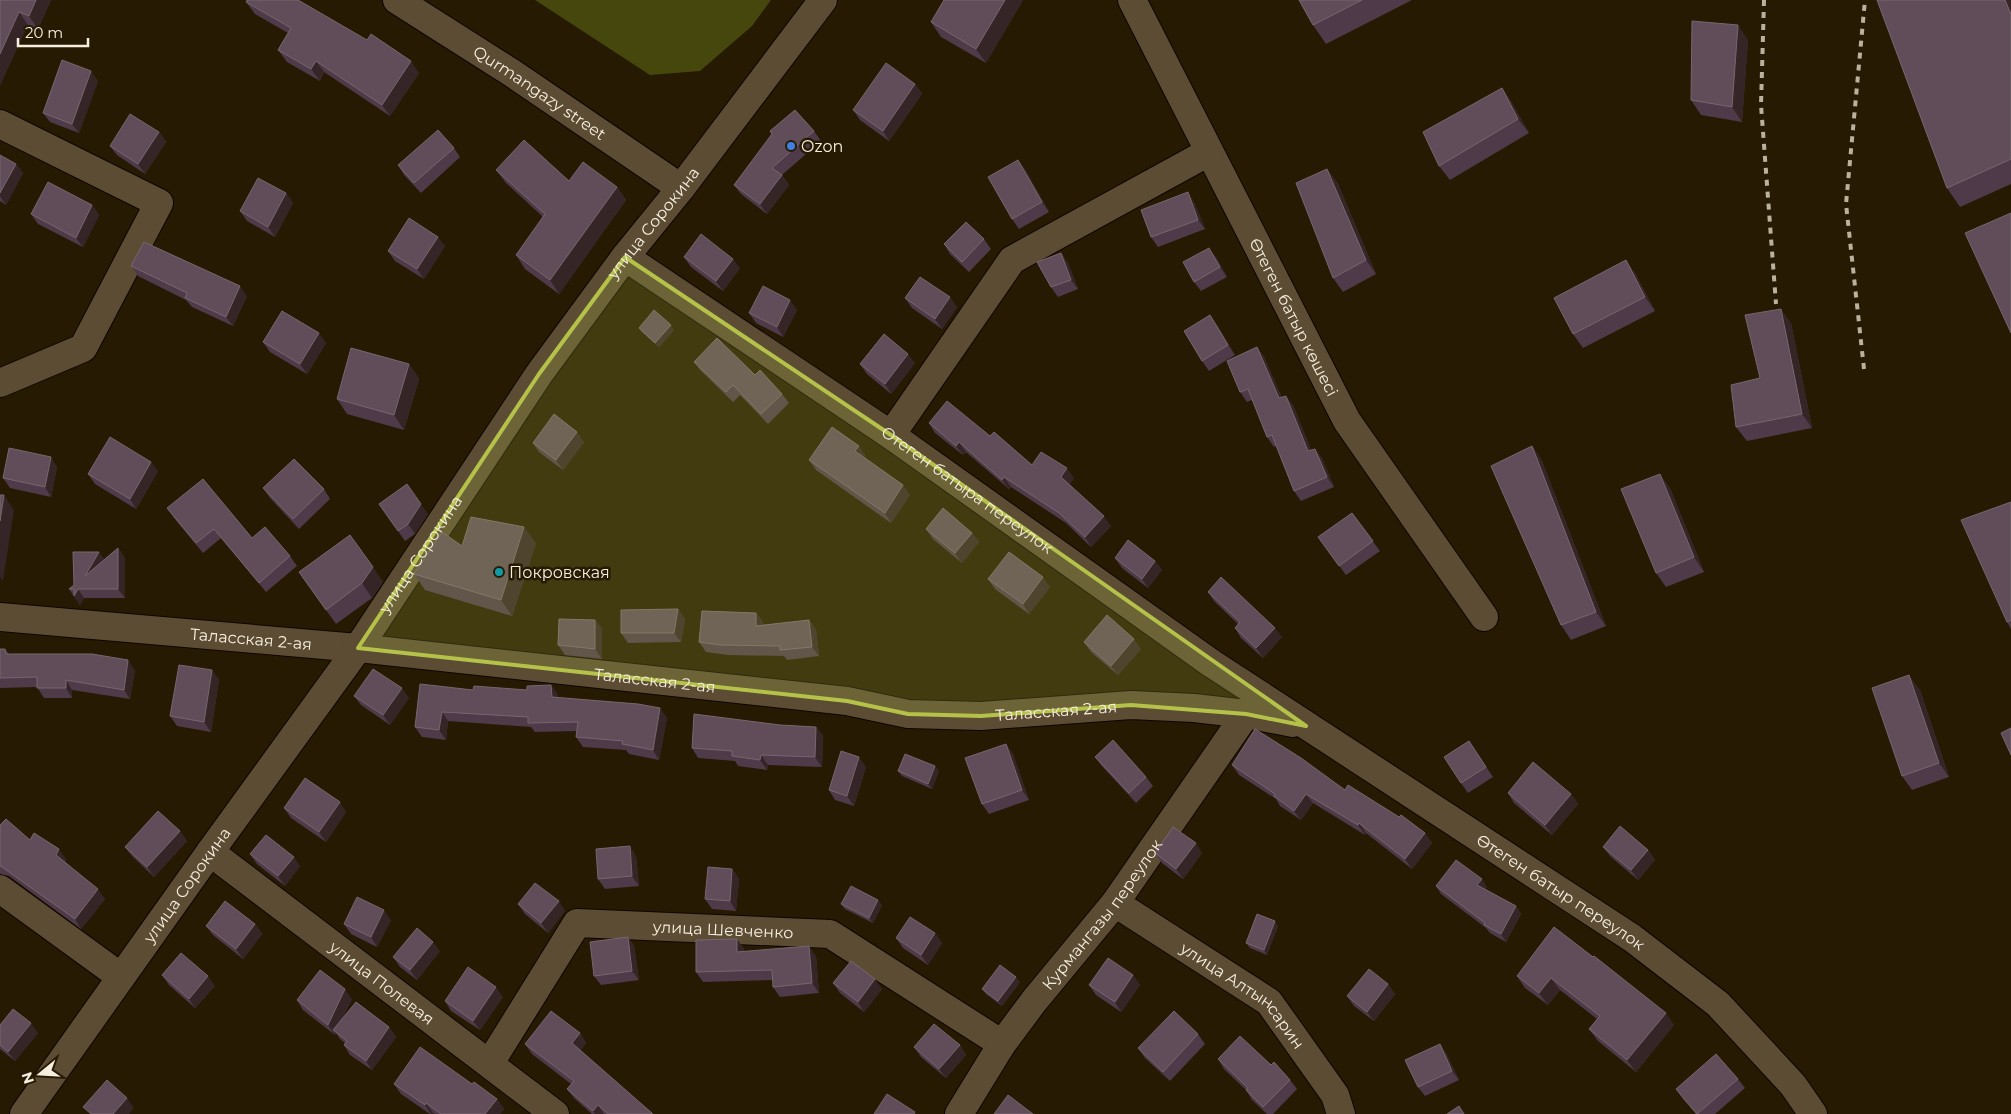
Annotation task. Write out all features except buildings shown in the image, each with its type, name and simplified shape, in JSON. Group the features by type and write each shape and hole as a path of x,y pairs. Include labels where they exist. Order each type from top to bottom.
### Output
{"street":[{"name":"Qurmangazy street","path":"396,0 512,73 681,188"},
{"name":"улица Сорокина","path":"24,1114 358,648 539,374 625,257 681,188 823,0"},
{"name":"Өтеген батыр көшесі","path":"1132,0 1347,421 1484,617"},
{"path":"0,124 159,203 83,348 0,383"},
{"path":"891,435 1012,260 1208,152"},
{"name":"Отеген батыра переулок","path":"625,257 891,435 1211,663 1306,726"},
{"name":"Таласская 2-ая","path":"0,617 358,648 847,701 908,714 981,716 1130,705 1194,708 1246,714 1306,726"},
{"name":"Курмангазы переулок","path":"959,1114 1002,1044 1034,1001 1115,903 1246,714"},
{"name":"Өтеген батыр переулок","path":"1306,726 1632,938 1718,1004 1792,1085 1813,1114"},
{"name":"улица Полевая","path":"210,852 555,1114"},
{"path":"0,889 121,977"},
{"name":"улица Алтынсарин","path":"1115,903 1269,1002 1335,1095 1341,1114"},
{"name":"улица Шевченко","path":"490,1063 577,923 830,934 1002,1044"}],"highlighted area":[{"path":"625,257 891,435 1306,726 1246,714 1131,705 981,716 908,714 847,701 358,648 539,374"}],"shaded area":[{"path":"535,0 771,0 752,26 700,71 650,75"}],"railway":[{"path":"1764,0 1761,105 1776,304"},
{"path":"1864,369 1846,204 1865,0"}],"place":[{"name":"Ozon","path":"791,146"},
{"name":"Покровская","path":"499,572"}]}
